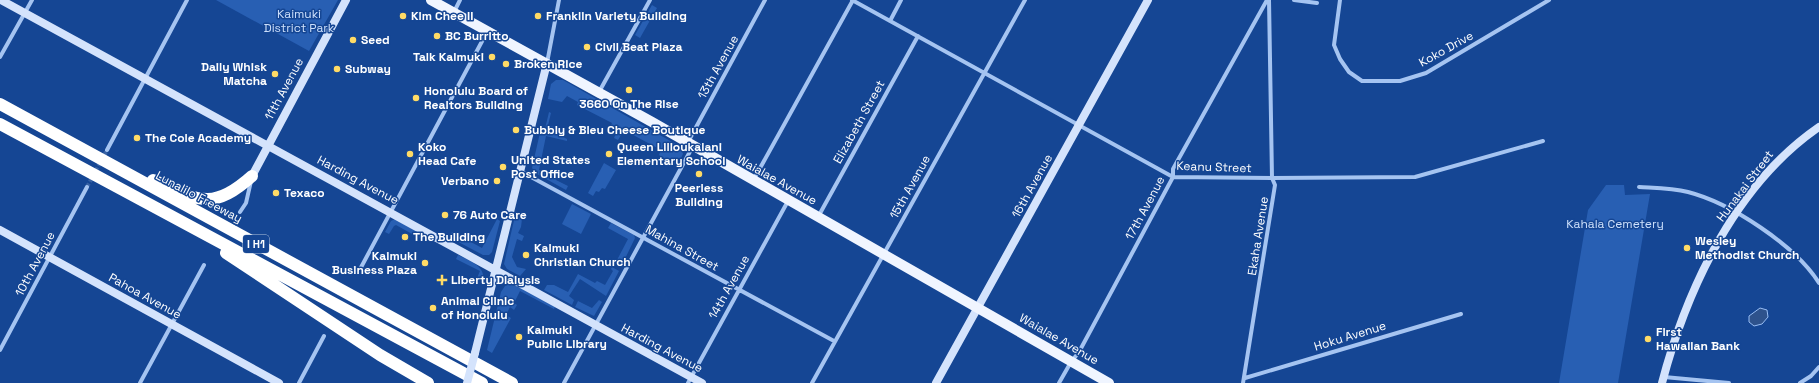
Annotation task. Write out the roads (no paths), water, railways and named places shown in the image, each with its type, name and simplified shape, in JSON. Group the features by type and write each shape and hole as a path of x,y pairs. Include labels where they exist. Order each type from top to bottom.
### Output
{"highway":[{"path":"0,103 119,164 194,198 206,200 224,197 234,192 252,176"},
{"name":"Lunalilo Freeway","path":"0,103 512,383"},
{"name":"I H1","path":"0,124 482,383"},
{"path":"181,222 380,356 428,383"}],"main road":[{"name":"Waialae Avenue","path":"431,0 599,92 1109,383"}],"street":[{"name":"Harding Avenue","path":"1,0 484,262 495,271 595,325 690,380 702,383"},
{"path":"0,57 32,0"},
{"path":"107,150 188,0"},
{"name":"11th Avenue","path":"240,212 246,203 252,176 346,0"},
{"path":"454,12 460,0"},
{"path":"467,383 547,63 559,0"},
{"path":"599,92 650,0"},
{"name":"13th Avenue","path":"564,383 642,237 765,0"},
{"path":"753,181 853,0"},
{"name":"Keanu Street","path":"853,0 1173,177 1415,177 1543,141"},
{"path":"890,21 901,0"},
{"name":"15th Avenue","path":"812,383 1025,0"},
{"name":"16th Avenue","path":"936,383 1148,0"},
{"name":"17th Avenue","path":"1059,383 1071,362 1079,352 1173,177 1173,169 1268,0"},
{"name":"Ekaha Avenue","path":"1244,381 1275,185 1272,178 1268,0"},
{"path":"1294,0 1317,3"},
{"name":"Koko Drive","path":"1340,0 1334,45 1344,66 1362,81 1404,80 1426,73 1549,0"},
{"path":"358,273 488,31"},
{"name":"Elizabeth Street","path":"818,218 918,36"},
{"name":"Hunakai Street","path":"1663,380 1679,329 1692,295 1705,268 1736,214 1778,161 1795,144 1819,127"},
{"name":"Mahina Street","path":"520,171 834,341"},
{"name":"10th Avenue","path":"0,350 87,187"},
{"path":"1639,187 1666,188 1690,192 1713,201 1765,230 1793,252 1810,269 1819,283"},
{"name":"14th Avenue","path":"690,380 788,201"},
{"name":"Pahoa Avenue","path":"0,230 279,383"},
{"path":"140,383 204,265"},
{"name":"Hoku Avenue","path":"1244,381 1461,314"},
{"path":"299,383 324,336"},
{"path":"1800,383 1811,376 1819,367"},
{"path":"1663,380 1729,383"}],"tunnel":[{"path":"87,187 107,150"}],"place":[{"name":"Kim Chee II","path":"403,16"},
{"name":"Franklin Variety Building","path":"538,16"},
{"name":"BC Burritto","path":"437,36"},
{"name":"Seed","path":"353,40"},
{"name":"Civil Beat Plaza","path":"587,47"},
{"name":"Talk Kaimuki","path":"492,57"},
{"name":"Broken Rice","path":"506,64"},
{"name":"Subway","path":"337,69"},
{"name":"Daily Whisk Matcha","path":"275,74"},
{"name":"3660 On The Rise","path":"629,90"},
{"name":"Honolulu Board of Realtors Building","path":"416,98"},
{"name":"Bubbly & Bleu Cheese Boutique","path":"516,130"},
{"name":"The Cole Academy","path":"137,138"},
{"name":"Koko Head Cafe","path":"410,154"},
{"name":"Queen Lilioukalani Elementary School","path":"609,154"},
{"name":"United States Post Office","path":"503,167"},
{"name":"Peerless Building","path":"699,174"},
{"name":"Verbano","path":"497,181"},
{"name":"Texaco","path":"276,193"},
{"name":"76 Auto Care","path":"445,215"},
{"name":"The Building","path":"405,237"},
{"name":"Wesley Methodist Church","path":"1687,248"},
{"name":"Kaimuki Christian Church","path":"526,255"},
{"name":"Kaimuki Business Plaza","path":"425,263"},
{"name":"Liberty Dialysis","path":"442,280"},
{"name":"Animal Clinic of Honolulu","path":"433,308"},
{"name":"Kaimuki Public Library","path":"519,337"},
{"name":"First Hawaiian Bank","path":"1648,339"}],"park label":[{"name":"Kaimuki District Park","path":"299,21"},
{"name":"Kahala Cemetery","path":"1615,224"}]}
